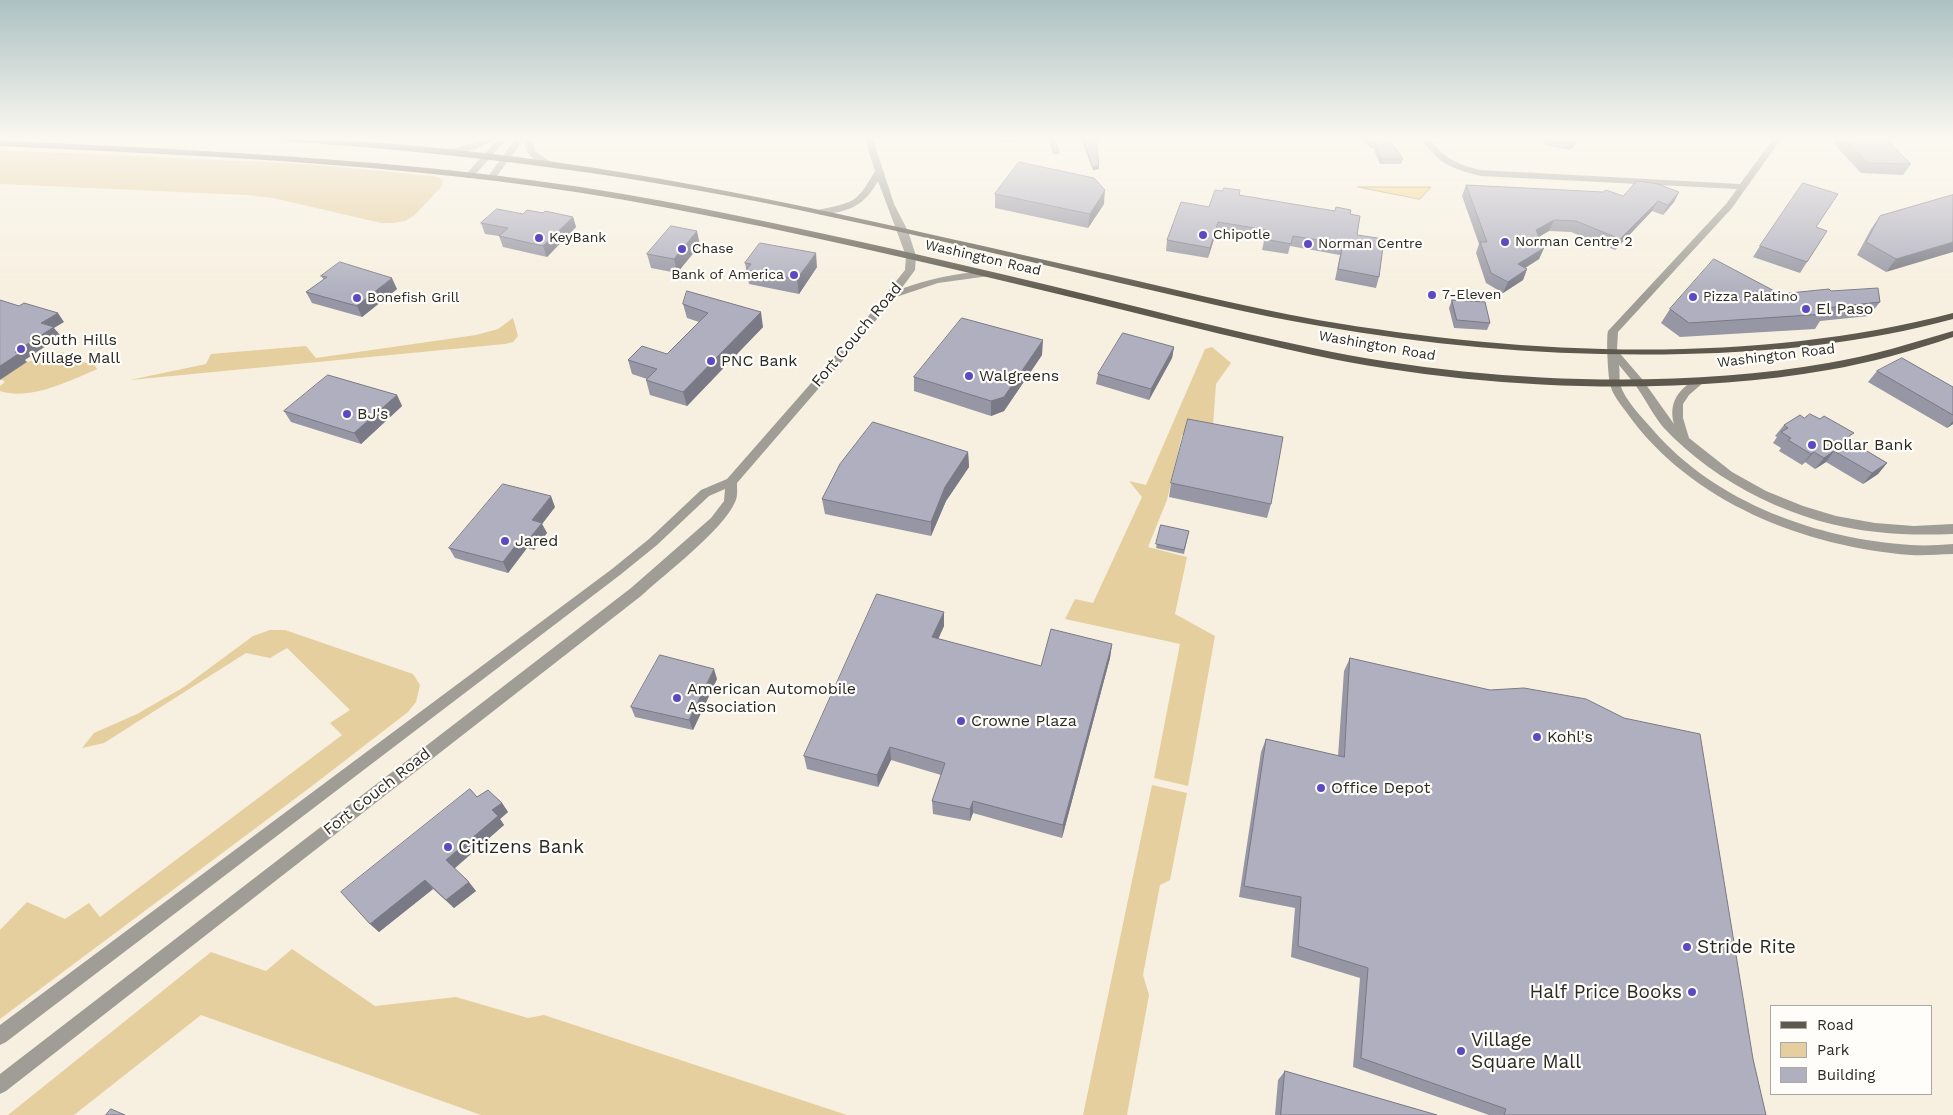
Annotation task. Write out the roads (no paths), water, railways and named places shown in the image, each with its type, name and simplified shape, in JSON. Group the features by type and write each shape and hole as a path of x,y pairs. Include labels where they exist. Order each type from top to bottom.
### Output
{"main road":[{"name":"Washington Road","path":"584,191 687,208 911,256 1316,352 1391,366 1521,380 1615,383 1700,380 1773,374 1830,366 1879,356 1953,334"},
{"name":"Washington Road","path":"715,191 821,212 1219,303 1310,321 1423,338 1614,352 1748,348 1804,343 1896,330 1953,316"}],"street":[{"path":"821,212 847,208 865,197 868,191"},
{"path":"886,191 904,231 911,256"},
{"path":"1741,191 1613,332 1610,340 1614,352 1615,383 1645,431 1672,457 1696,475 1744,505 1808,531 1886,549 1919,551 1953,549"},
{"name":"Fort Couch Road","path":"0,1036 616,572 653,542 704,493 731,482 891,296 910,270 911,256"},
{"path":"891,296 951,276 986,274"},
{"path":"1614,352 1639,382 1651,404 1668,425 1707,461 1729,476 1793,507 1825,518 1859,526 1896,531 1953,529"},
{"path":"1686,441 1678,422 1676,406 1682,393 1700,380"},
{"name":"Fort Couch Road","path":"0,1085 636,592 670,563 718,516 730,502 731,482"}],"place":[{"name":"Chipotle","path":"1203,235"},
{"name":"KeyBank","path":"539,238"},
{"name":"Norman Centre 2","path":"1505,242"},
{"name":"Norman Centre","path":"1308,244"},
{"name":"Chase","path":"682,249"},
{"name":"Bank of America","path":"794,275"},
{"name":"7-Eleven","path":"1432,295"},
{"name":"Pizza Palatino","path":"1693,297"},
{"name":"Bonefish Grill","path":"357,298"},
{"name":"El Paso","path":"1806,309"},
{"name":"South Hills Village Mall","path":"21,349"},
{"name":"PNC Bank","path":"711,361"},
{"name":"Walgreens","path":"969,376"},
{"name":"BJ's","path":"347,414"},
{"name":"Dollar Bank","path":"1812,445"},
{"name":"Jared","path":"505,541"},
{"name":"American Automobile Association","path":"677,698"},
{"name":"Crowne Plaza","path":"961,721"},
{"name":"Kohl's","path":"1537,737"},
{"name":"Office Depot","path":"1321,788"},
{"name":"Citizens Bank","path":"448,847"},
{"name":"Stride Rite","path":"1687,947"},
{"name":"Half Price Books","path":"1692,992"},
{"name":"Village Square Mall","path":"1461,1051"}]}
